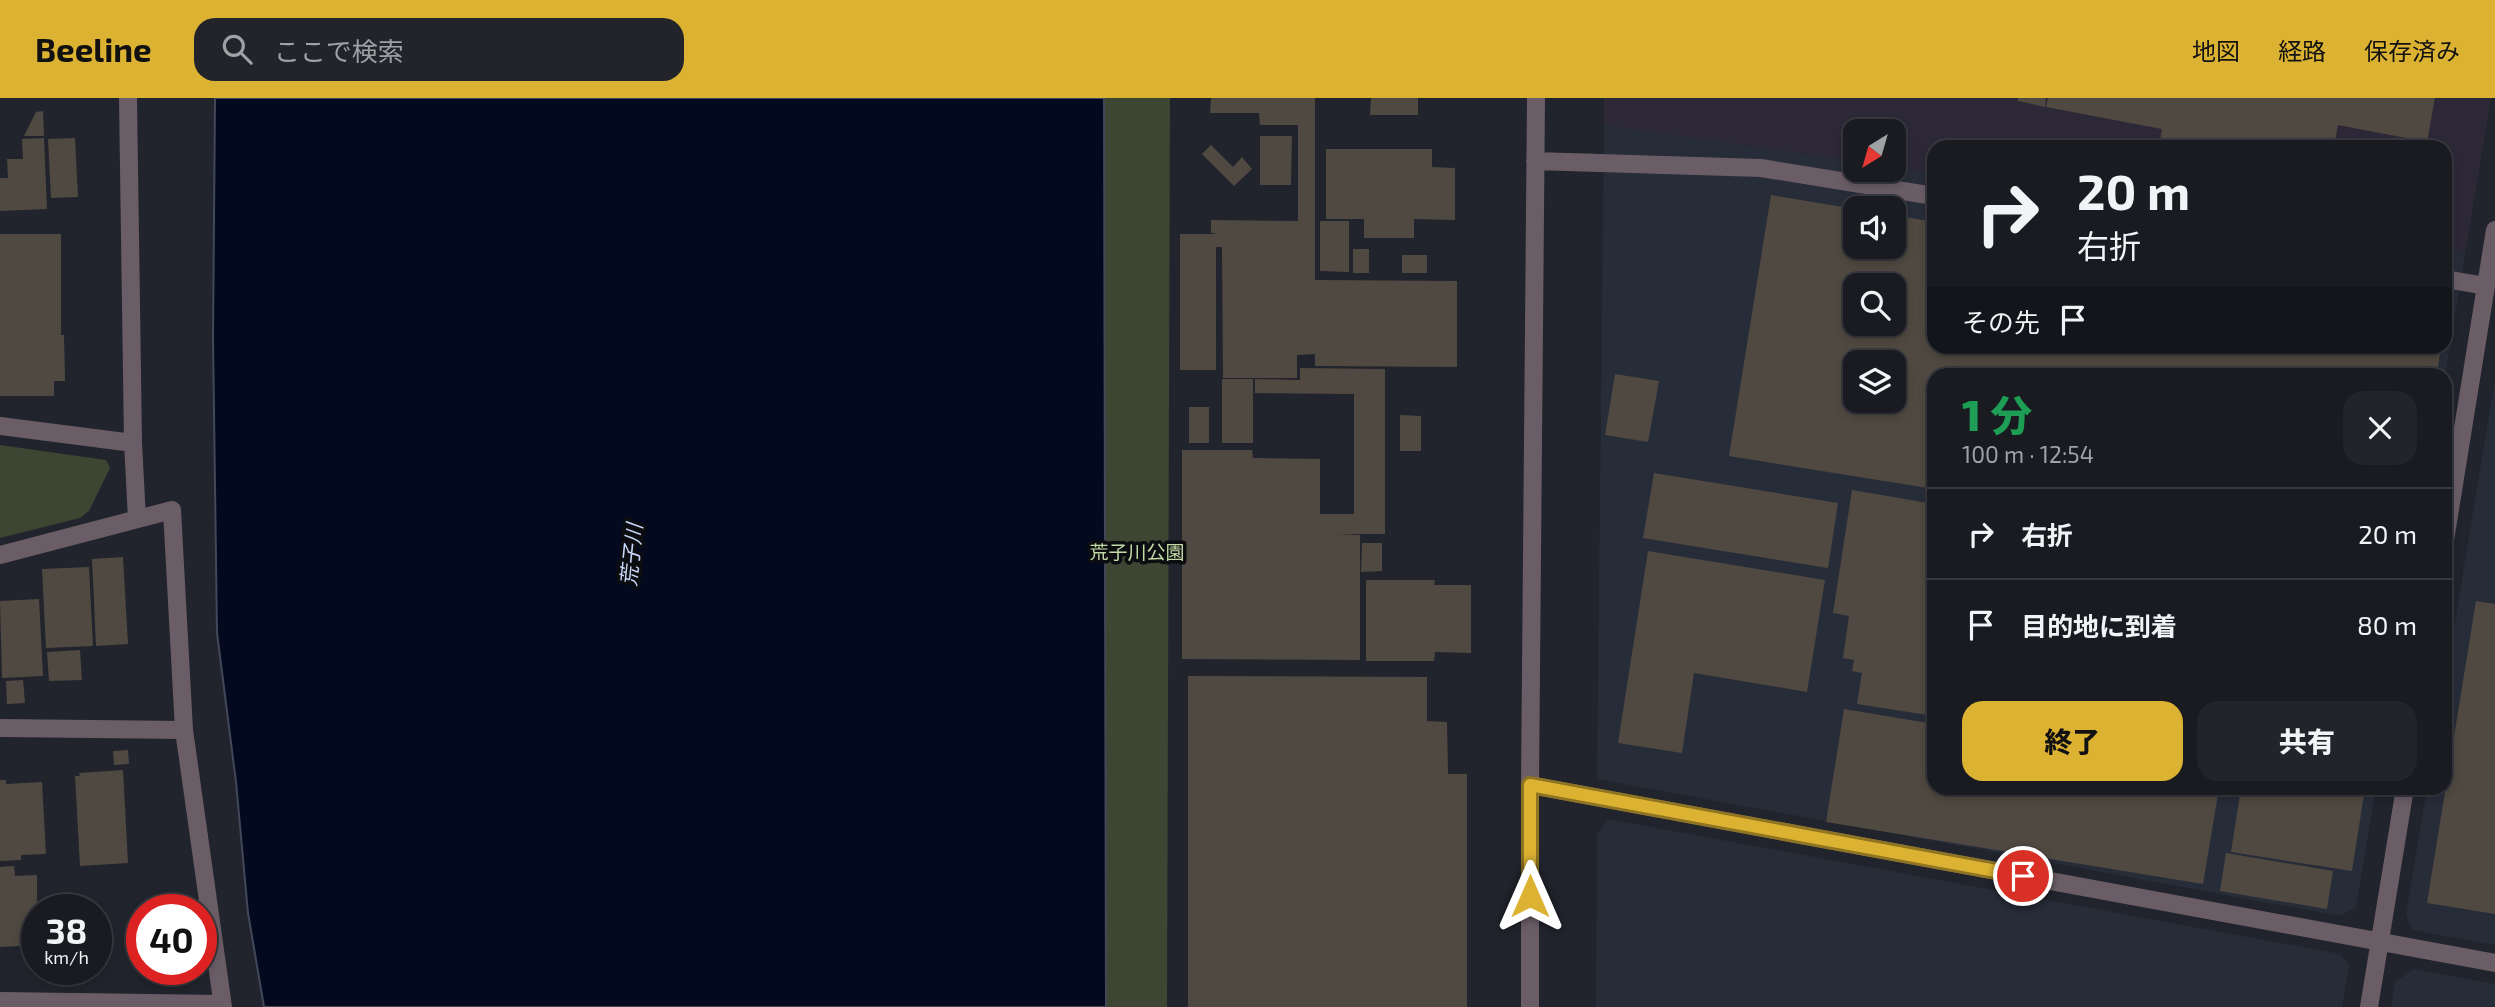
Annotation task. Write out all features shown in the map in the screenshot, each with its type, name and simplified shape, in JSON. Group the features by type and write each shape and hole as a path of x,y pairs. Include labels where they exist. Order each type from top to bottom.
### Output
{"street":[{"path":"128,98 133,443 137,519"},
{"path":"1530,1007 1536,98"},
{"path":"1535,161 1761,169 1927,195"},
{"path":"2452,497 2495,230"},
{"path":"2452,280 2486,286"},
{"path":"0,426 133,443"},
{"path":"0,555 172,510 184,730 222,1005 0,1000"},
{"path":"0,729 184,730"},
{"path":"1530,785 2495,963"},
{"path":"2369,1007 2403,795"}],"shaded area":[{"path":"1604,98 2491,98 2465,254 2452,251 2452,140 1927,140 1927,172 1906,169 1906,119 1843,119 1843,159 1604,125"},
{"path":"1604,125 1843,159 1843,182 1906,182 1906,169 1927,172 1927,354 2449,354 2446,368 1927,368 1927,795 2375,795 2356,907 2340,916 1597,779"},
{"path":"2452,251 2465,254 2452,334"},
{"path":"2495,380 2495,945 2412,930 2406,915 2426,795 2452,795 2452,640"},
{"path":"1608,819 2340,954 2349,965 2342,1007 1596,1007 1597,835"},
{"path":"2414,969 2495,984 2495,1007 2391,1007 2395,982"}],"green space":[{"name":"荒子川公園","path":"1104,98 1170,98 1167,1007 1106,1007"},
{"path":"0,445 106,460 110,468 89,511 80,518 0,538"}],"water":[{"name":"荒子川","path":"215,98 1104,98 1106,1007 264,1007 248,913 236,782 217,633 213,338"}],"building":[{"path":"1211,98 1315,98 1315,280 1457,281 1457,367 1315,366 1315,354 1297,355 1297,378 1223,378 1222,247 1216,247 1216,370 1180,370 1180,234 1218,234 1211,233 1211,220 1298,221 1298,125 1260,125 1259,113 1210,113"},
{"path":"1371,98 1418,98 1418,115 1370,115"},
{"path":"2018,98 2046,98 2045,107 2018,101"},
{"path":"2048,98 2435,98 2427,140 2338,125 2335,140 2160,140 2162,129 2046,107"},
{"path":"43,111 44,136 24,136 36,112"},
{"path":"1260,136 1292,136 1291,185 1260,185"},
{"path":"44,138 47,209 0,211 0,178 8,178 7,159 23,159 22,139"},
{"path":"75,138 78,197 51,198 48,139"},
{"path":"1211,145 1233,167 1242,157 1252,169 1234,186 1202,154"},
{"path":"1326,149 1432,149 1432,167 1455,168 1455,220 1414,219 1414,238 1364,238 1364,219 1326,219"},
{"path":"1771,195 1843,207 1843,259 1906,259 1906,217 1927,221 1927,354 2440,354 2438,368 1927,368 1927,488 1729,456"},
{"path":"1320,221 1349,221 1349,272 1320,271"},
{"path":"0,234 61,234 61,335 64,335 65,381 54,381 54,396 0,396"},
{"path":"1353,249 1369,249 1369,273 1353,273"},
{"path":"1402,255 1427,255 1427,273 1402,273"},
{"path":"1300,368 1385,369 1385,534 1336,534 1360,535 1360,660 1182,659 1182,450 1252,450 1253,458 1320,459 1320,514 1354,514 1354,394 1255,393 1255,379 1300,380"},
{"path":"1615,374 1659,381 1648,442 1605,435"},
{"path":"1222,379 1253,379 1253,443 1222,443"},
{"path":"1189,407 1209,407 1209,443 1189,443"},
{"path":"1400,415 1421,416 1421,451 1400,451"},
{"path":"1654,473 1838,503 1828,568 1643,538"},
{"path":"1852,490 1927,503 1927,715 1857,704 1862,673 1852,671 1854,660 1843,658 1849,616 1833,613"},
{"path":"1362,543 1382,543 1382,571 1361,572"},
{"path":"1648,551 1825,580 1807,692 1694,673 1682,753 1618,743"},
{"path":"123,557 128,644 96,646 92,559"},
{"path":"89,567 93,646 46,648 42,569"},
{"path":"1366,580 1435,580 1434,585 1471,585 1471,653 1435,652 1434,661 1366,661"},
{"path":"39,599 43,676 2,678 0,601"},
{"path":"2476,601 2495,604 2495,914 2427,903 2445,795 2452,795 2452,749"},
{"path":"80,650 82,680 49,681 47,652"},
{"path":"1188,676 1427,677 1427,721 1447,722 1448,774 1467,774 1467,1007 1188,1007"},
{"path":"23,680 25,703 7,704 6,681"},
{"path":"1844,709 1927,723 1927,795 2218,795 2203,884 1826,822"},
{"path":"128,750 129,764 114,765 113,751"},
{"path":"123,770 128,863 80,866 75,776 80,776 79,773"},
{"path":"0,780 6,780 6,784 42,782 46,854 21,855 21,860 0,861"},
{"path":"2240,795 2364,795 2352,871 2231,852"},
{"path":"2226,853 2333,871 2327,909 2220,891"},
{"path":"14,866 15,876 37,875 37,894 21,894 21,946 0,947 0,867"}],"route":[{"path":"1530,896 1530,785 2023,876"}]}
